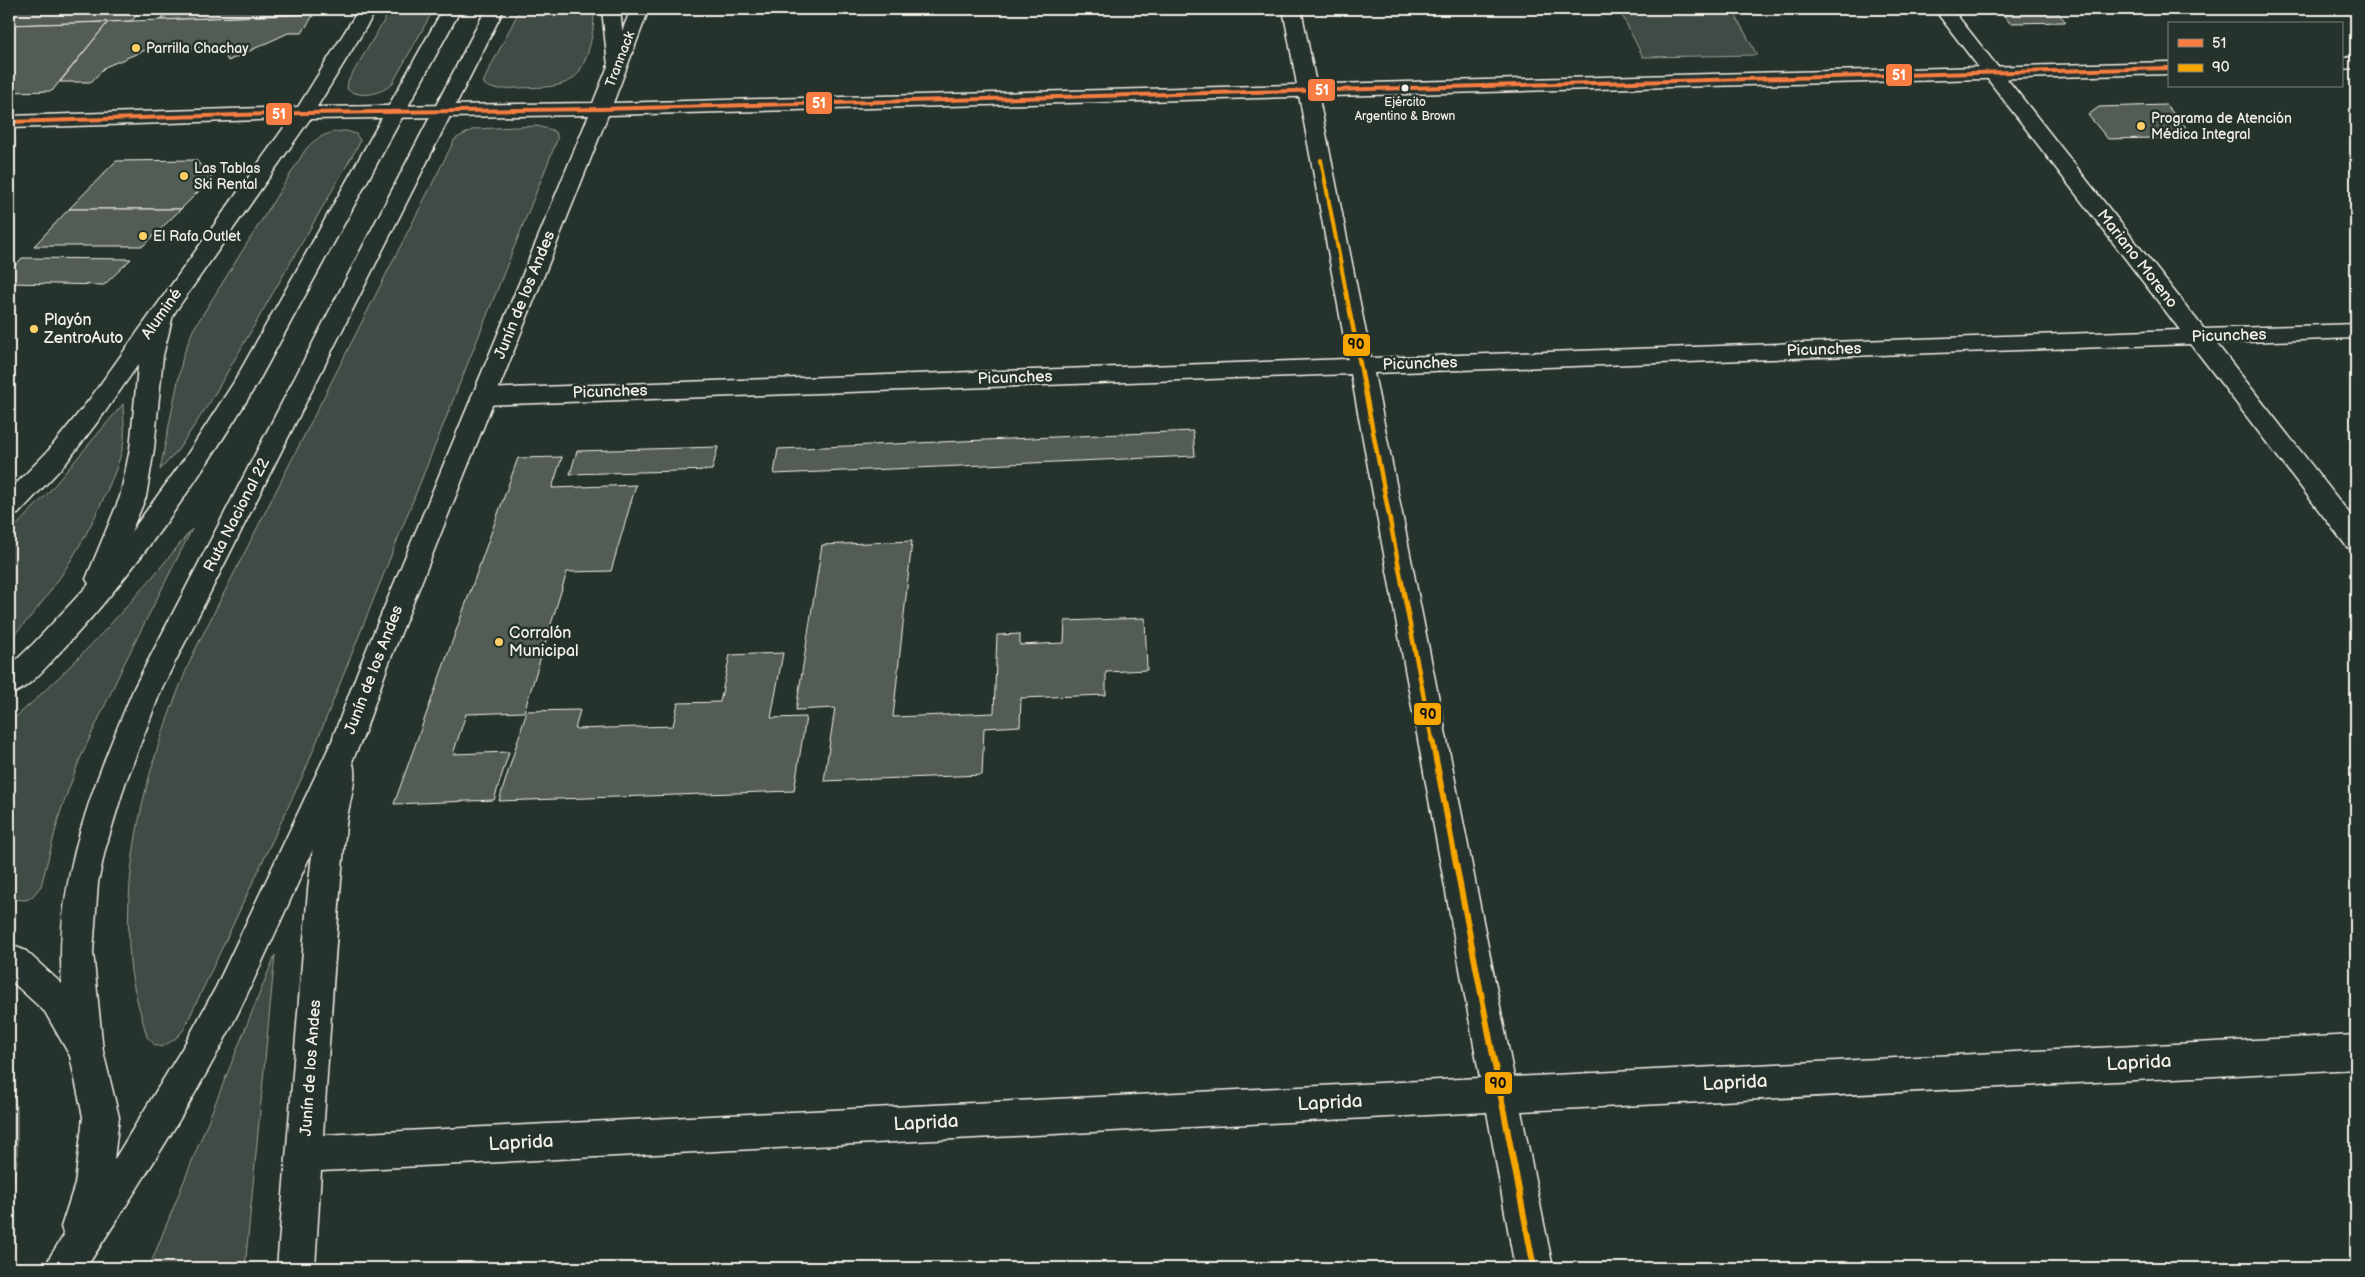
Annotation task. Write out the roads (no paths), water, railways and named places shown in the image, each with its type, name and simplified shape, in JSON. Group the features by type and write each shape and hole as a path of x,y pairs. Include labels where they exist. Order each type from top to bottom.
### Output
{"street":[{"path":"9,684 32,663 88,603 134,549 214,434 250,375 452,9"},
{"name":"Ruta Nacional 22","path":"86,1050 77,952 81,892 95,825 120,755 148,688 495,9"},
{"path":"611,9 617,66"},
{"name":"Trannack","path":"601,109 640,9"},
{"path":"1292,9 1534,1268"},
{"name":"Mariano Moreno","path":"1943,9 2356,540"},
{"name":"Aluminé","path":"9,507 57,457 97,406 304,113 367,11"},
{"path":"2342,63 2356,63"},
{"path":"9,122 304,113 601,109 2168,68"},
{"name":"Junín de los Andes","path":"296,1268 332,810 348,737 376,659 601,109"},
{"path":"88,603 133,497 142,449 152,356 162,315"},
{"name":"Picunches","path":"483,396 2356,331"},
{"path":"67,1262 129,1169 198,1054 232,989 348,737"},
{"path":"9,959 57,1001 86,1050 101,1117 93,1184 67,1262"},
{"name":"Laprida","path":"304,1154 2356,1052"}],"place":[{"name":"Parrilla Chachay","path":"136,48"},
{"name":"Ejército Argentino & Brown","path":"1405,88"},
{"name":"Programa de Atención Médica Integral","path":"2141,126"},
{"name":"Las Tablas Ski Rental","path":"184,176"},
{"name":"El Rafa Outlet","path":"143,236"},
{"name":"Playón ZentroAuto","path":"34,329"},
{"name":"Corralón Municipal","path":"499,642"}]}
